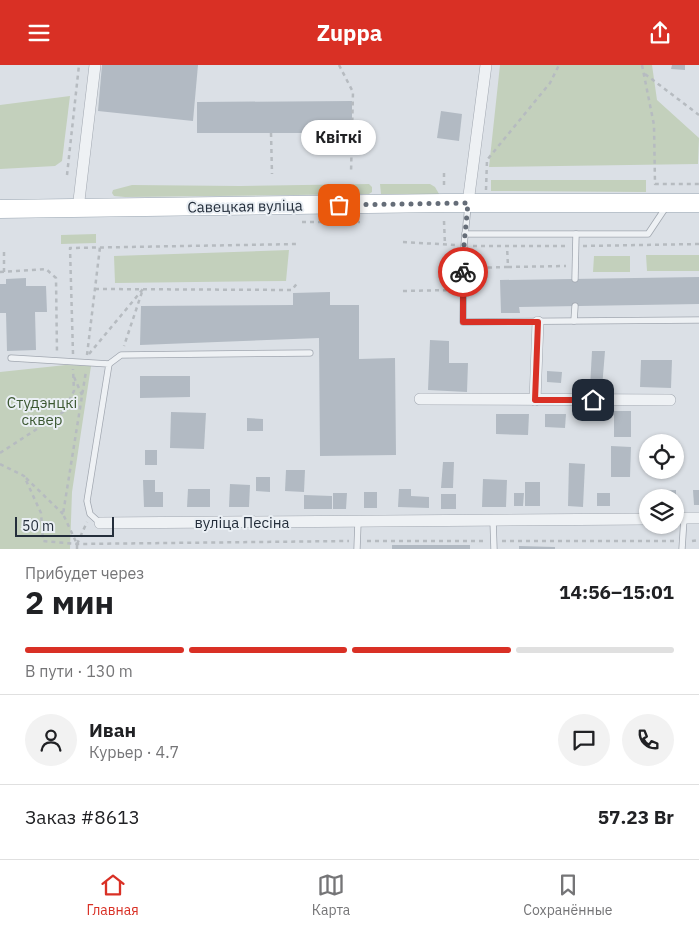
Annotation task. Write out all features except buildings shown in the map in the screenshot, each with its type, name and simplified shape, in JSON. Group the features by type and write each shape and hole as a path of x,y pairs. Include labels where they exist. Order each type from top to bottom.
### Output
{"main road":[{"name":"Савецкая вуліца","path":"0,209 468,203 699,203"}],"street":[{"path":"78,209 95,65"},
{"path":"468,203 486,65"},
{"path":"535,400 538,322"},
{"path":"420,399 670,400"},
{"path":"684,518 699,518"},
{"name":"вуліца Песіна","path":"100,523 639,519"}],"lane":[{"path":"468,203 463,268 463,322 699,320"},
{"path":"465,234 648,234 668,203"},
{"path":"575,279 576,234"},
{"path":"574,321 575,306"},
{"path":"11,359 109,364 121,355 139,354 310,353"},
{"name":"вуліца Песіна","path":"100,523 90,514 87,501 109,364"},
{"path":"494,520 494,549"},
{"path":"357,549 358,521"},
{"path":"682,534 682,549"}],"path":[{"path":"67,175 79,65"},
{"path":"339,65 353,92 351,173"},
{"path":"486,191 486,161 550,83 559,65"},
{"path":"642,65 654,125 654,184 699,184"},
{"path":"644,73 699,115"},
{"path":"271,133 272,174"},
{"path":"444,173 444,190"},
{"path":"444,221 445,245"},
{"path":"302,222 360,222"},
{"path":"403,242 456,245"},
{"path":"70,247 298,244"},
{"path":"585,245 585,252"},
{"path":"507,246 508,267"},
{"path":"63,513 83,396 100,247"},
{"path":"4,248 2,272 46,269 56,279 57,362"},
{"path":"463,268 575,266"},
{"path":"95,289 292,290 298,282"},
{"path":"403,291 463,289"},
{"path":"73,376 83,396"},
{"path":"0,464 24,476 63,513 77,544 77,549"},
{"path":"24,476 41,513 43,541 77,544 357,541 699,541"}],"green space":[{"path":"500,65 652,65 657,100 699,138 698,164 489,167"},
{"path":"70,96 62,161 55,166 0,169 0,105"},
{"path":"491,180 646,180 646,192 491,191"},
{"path":"369,184 372,187 372,192 369,194 125,197 114,196 112,193 113,190 132,185"},
{"path":"380,184 430,184 435,187 439,194 381,194"},
{"path":"96,234 96,243 61,244 61,235"},
{"path":"289,250 286,281 115,283 114,256"},
{"path":"646,255 699,255 699,271 647,271"},
{"path":"594,256 630,256 630,272 593,272"},
{"name":"Студэнцкі сквер","path":"66,365 91,366 72,492 70,549 0,549 0,372"}],"way so far":[{"path":"339,205 468,203 463,272"}],"place":[{"name":"Квіткі","path":"339,205"}],"route":[{"path":"463,272 463,322 538,322 535,400 593,400"}]}
